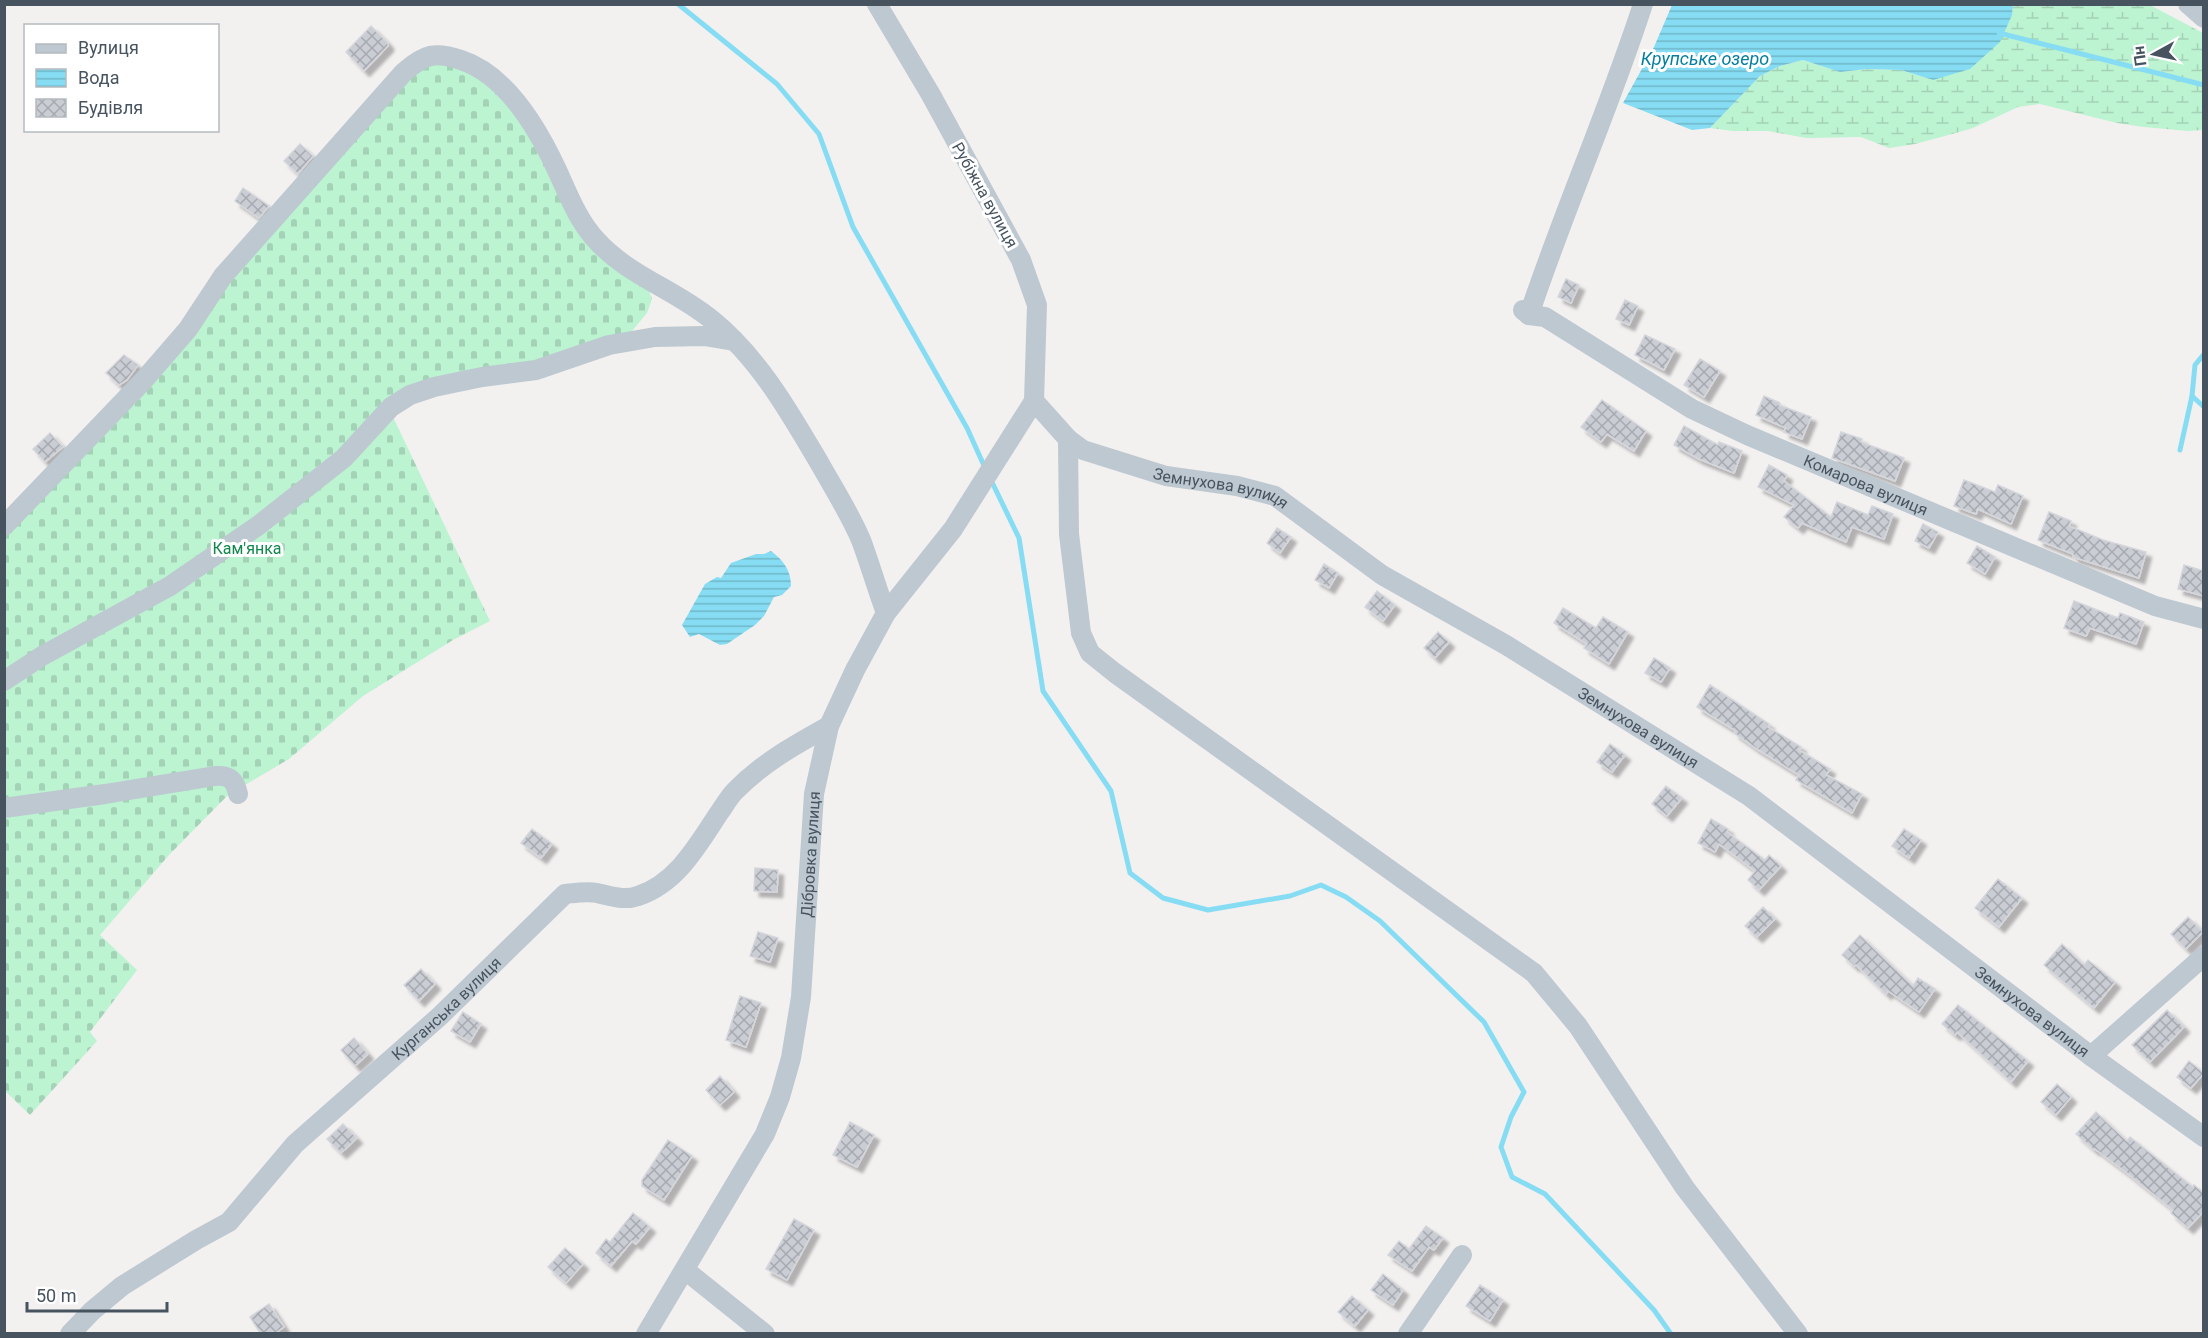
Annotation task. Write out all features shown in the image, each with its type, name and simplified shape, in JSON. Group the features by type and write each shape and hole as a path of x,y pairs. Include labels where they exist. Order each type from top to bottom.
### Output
{"street":[{"name":"Рубіжна вулиця","path":"877,4 931,95 1021,260 1037,305 1034,401"},
{"name":"Комарова вулиця","path":"1643,4 1598,133 1552,244 1532,314 1692,409 1747,435 2155,606 2204,619"},
{"path":"2188,4 2204,18"},
{"path":"4,526 143,381 188,328 223,276 405,72 426,56 438,54 468,62 481,69 502,87 530,122 556,167 585,227 597,241 629,268 686,300 713,320 734,341 779,397 838,496 860,538 886,613"},
{"path":"4,681 51,651 170,586 249,532 344,458 391,407 410,395 453,383 536,370 609,345 655,337 704,336 734,341"},
{"name":"Земнухова вулиця","path":"1034,401 1068,439 1083,450 1166,476 1237,486 1275,496 1382,575 1506,645 1749,795 2091,1056 2204,1137"},
{"name":"Дібровка вулиця","path":"646,1334 765,1134 780,1097 791,1058 801,997 814,794 829,726 855,670 886,613 953,529 1034,401"},
{"path":"1068,439 1069,534 1081,633 1090,653 1114,673 1534,973 1578,1026 1685,1188 1798,1334"},
{"name":"Курганська вулиця","path":"70,1334 92,1311 122,1286 229,1222 295,1144 440,1016 566,894 596,892 611,898 635,897 654,889 671,877 689,859 733,793 755,771 829,726"},
{"path":"4,808 105,795 216,776 228,776 234,781 238,794"},
{"path":"2091,1056 2204,956"},
{"path":"1408,1334 1462,1255"},
{"path":"685,1270 765,1334"}],"green space":[{"path":"2013,5 2150,5 2203,33 2203,130 2188,131 2117,123 2040,104 2018,107 1973,128 1915,144 1889,148 1861,137 1806,138 1768,131 1733,131 1710,128 1760,76 1780,66 1803,60 1840,72 1867,69 1901,70 1933,80 2012,15"},
{"name":"Кам'янка","path":"440,61 475,73 516,112 556,181 648,287 652,299 647,313 632,331 533,363 433,381 393,417 490,621 453,640 363,696 289,759 228,795 169,855 100,935 137,970 90,1032 97,1041 30,1115 4,1090 4,531 226,278 422,64"}],"water":[{"name":"Крупське озеро","path":"1672,4 2013,5 2012,15 2000,42 1970,69 1933,80 1901,70 1867,69 1840,72 1803,60 1780,66 1760,76 1710,128 1692,130 1623,103 1654,47"},
{"path":"771,551 786,566 791,586 782,595 774,597 764,616 727,644 720,645 699,634 690,637 682,625 705,584 717,577 721,578 731,563"}],"building":[{"path":"371,26 388,43 388,46 364,71 346,52"},
{"path":"300,144 313,156 298,174 284,161"},
{"path":"243,188 269,206 259,218 235,201"},
{"path":"1566,279 1579,285 1571,303 1558,297"},
{"path":"1625,300 1638,306 1629,325 1616,319"},
{"path":"1645,335 1675,349 1664,370 1635,355"},
{"path":"124,355 138,365 127,380 119,385 106,373"},
{"path":"1700,359 1720,371 1704,397 1684,385"},
{"path":"1764,396 1780,403 1779,405 1811,417 1802,439 1784,432 1786,428 1756,415"},
{"path":"1602,400 1646,431 1634,451 1607,434 1601,442 1581,427"},
{"path":"1684,426 1718,445 1719,442 1742,451 1734,473 1699,459 1674,445"},
{"path":"1841,432 1904,458 1895,481 1832,458"},
{"path":"50,433 63,447 45,462 33,449"},
{"path":"1769,465 1787,475 1784,481 1831,517 1837,502 1868,515 1872,506 1893,514 1884,539 1852,527 1846,542 1802,523 1798,528 1784,517 1794,505 1758,487"},
{"path":"1964,480 1995,492 1998,485 2023,496 2011,524 1978,509 1976,514 1954,506"},
{"path":"2049,512 2071,521 2069,526 2103,540 2146,552 2139,578 2073,557 2073,554 2038,540"},
{"path":"1923,524 1938,532 1929,548 1915,541"},
{"path":"1277,528 1291,537 1280,553 1267,543"},
{"path":"1977,546 1995,557 1985,574 1967,563"},
{"path":"1324,564 1338,573 1329,588 1315,580"},
{"path":"2184,565 2204,571 2204,596 2178,589"},
{"path":"1377,591 1395,605 1383,621 1365,607"},
{"path":"2074,601 2118,618 2120,613 2144,622 2136,644 2090,628 2086,636 2064,628"},
{"path":"1563,608 1596,628 1603,617 1628,632 1609,664 1584,648 1587,644 1554,623"},
{"path":"1438,632 1449,642 1435,658 1424,648"},
{"path":"1654,658 1670,668 1661,682 1645,673"},
{"path":"1710,685 1769,724 1768,727 1801,747 1799,750 1830,769 1826,775 1862,794 1852,813 1796,780 1799,775 1697,707"},
{"path":"1610,744 1625,755 1612,772 1597,762"},
{"path":"1666,786 1682,798 1667,816 1652,804"},
{"path":"1711,819 1728,829 1727,832 1765,860 1769,855 1781,866 1759,890 1748,880 1755,871 1719,844 1715,852 1698,843"},
{"path":"532,829 552,844 541,858 521,843"},
{"path":"1904,829 1921,840 1909,858 1892,846"},
{"path":"755,868 778,870 777,892 754,891"},
{"path":"1998,879 2022,898 1999,927 1975,908"},
{"path":"1763,907 1775,919 1757,937 1745,926"},
{"path":"2188,917 2203,932 2186,949 2171,934"},
{"path":"758,932 778,938 770,962 750,956"},
{"path":"1860,935 1913,986 1918,978 1935,989 1919,1012 1888,991 1886,994 1856,965 1854,966 1842,955"},
{"path":"2062,944 2084,965 2088,960 2115,982 2094,1008 2044,965"},
{"path":"421,969 435,984 419,1001 404,985"},
{"path":"740,996 761,1003 746,1047 726,1040"},
{"path":"1958,1005 2028,1061 2011,1082 1957,1032 1955,1035 1942,1024"},
{"path":"2167,1010 2184,1027 2150,1062 2132,1045"},
{"path":"463,1012 481,1024 470,1042 451,1031"},
{"path":"354,1038 368,1054 355,1066 341,1050"},
{"path":"2189,1061 2204,1073 2191,1088 2177,1077"},
{"path":"720,1076 734,1092 720,1105 706,1090"},
{"path":"2057,1084 2071,1097 2056,1115 2041,1102"},
{"path":"2096,1112 2127,1141 2130,1137 2193,1187 2194,1185 2204,1193 2204,1211 2188,1228 2171,1213 2173,1210 2076,1134"},
{"path":"850,1122 874,1135 857,1167 833,1155"},
{"path":"343,1124 357,1138 341,1153 327,1139"},
{"path":"668,1140 692,1156 664,1200 642,1186 642,1180"},
{"path":"633,1213 650,1227 636,1244 632,1241 611,1266 596,1253 606,1239 610,1242"},
{"path":"794,1219 814,1230 787,1280 766,1269"},
{"path":"1426,1226 1443,1238 1434,1250 1429,1247 1412,1271 1388,1255 1399,1241 1409,1249"},
{"path":"565,1248 583,1264 566,1283 548,1267"},
{"path":"1383,1274 1403,1290 1393,1305 1371,1290"},
{"path":"1480,1285 1503,1300 1490,1321 1466,1306"},
{"path":"1352,1296 1368,1310 1355,1326 1338,1312"},
{"path":"269,1304 284,1327 274,1334 261,1334 250,1317"}],"waterway":[{"path":"678,4 777,84 819,134 853,227 967,428 986,470"},
{"path":"1999,33 2204,85"},
{"path":"2180,450 2192,396 2195,365 2204,354"},
{"path":"2192,396 2204,407"},
{"path":"990,478 1019,538 1043,691 1111,791 1130,873 1163,898 1208,910 1290,896 1321,885 1346,897 1380,921 1484,1022 1524,1092 1511,1117 1501,1147 1512,1177 1545,1194 1654,1310 1671,1334"}]}
